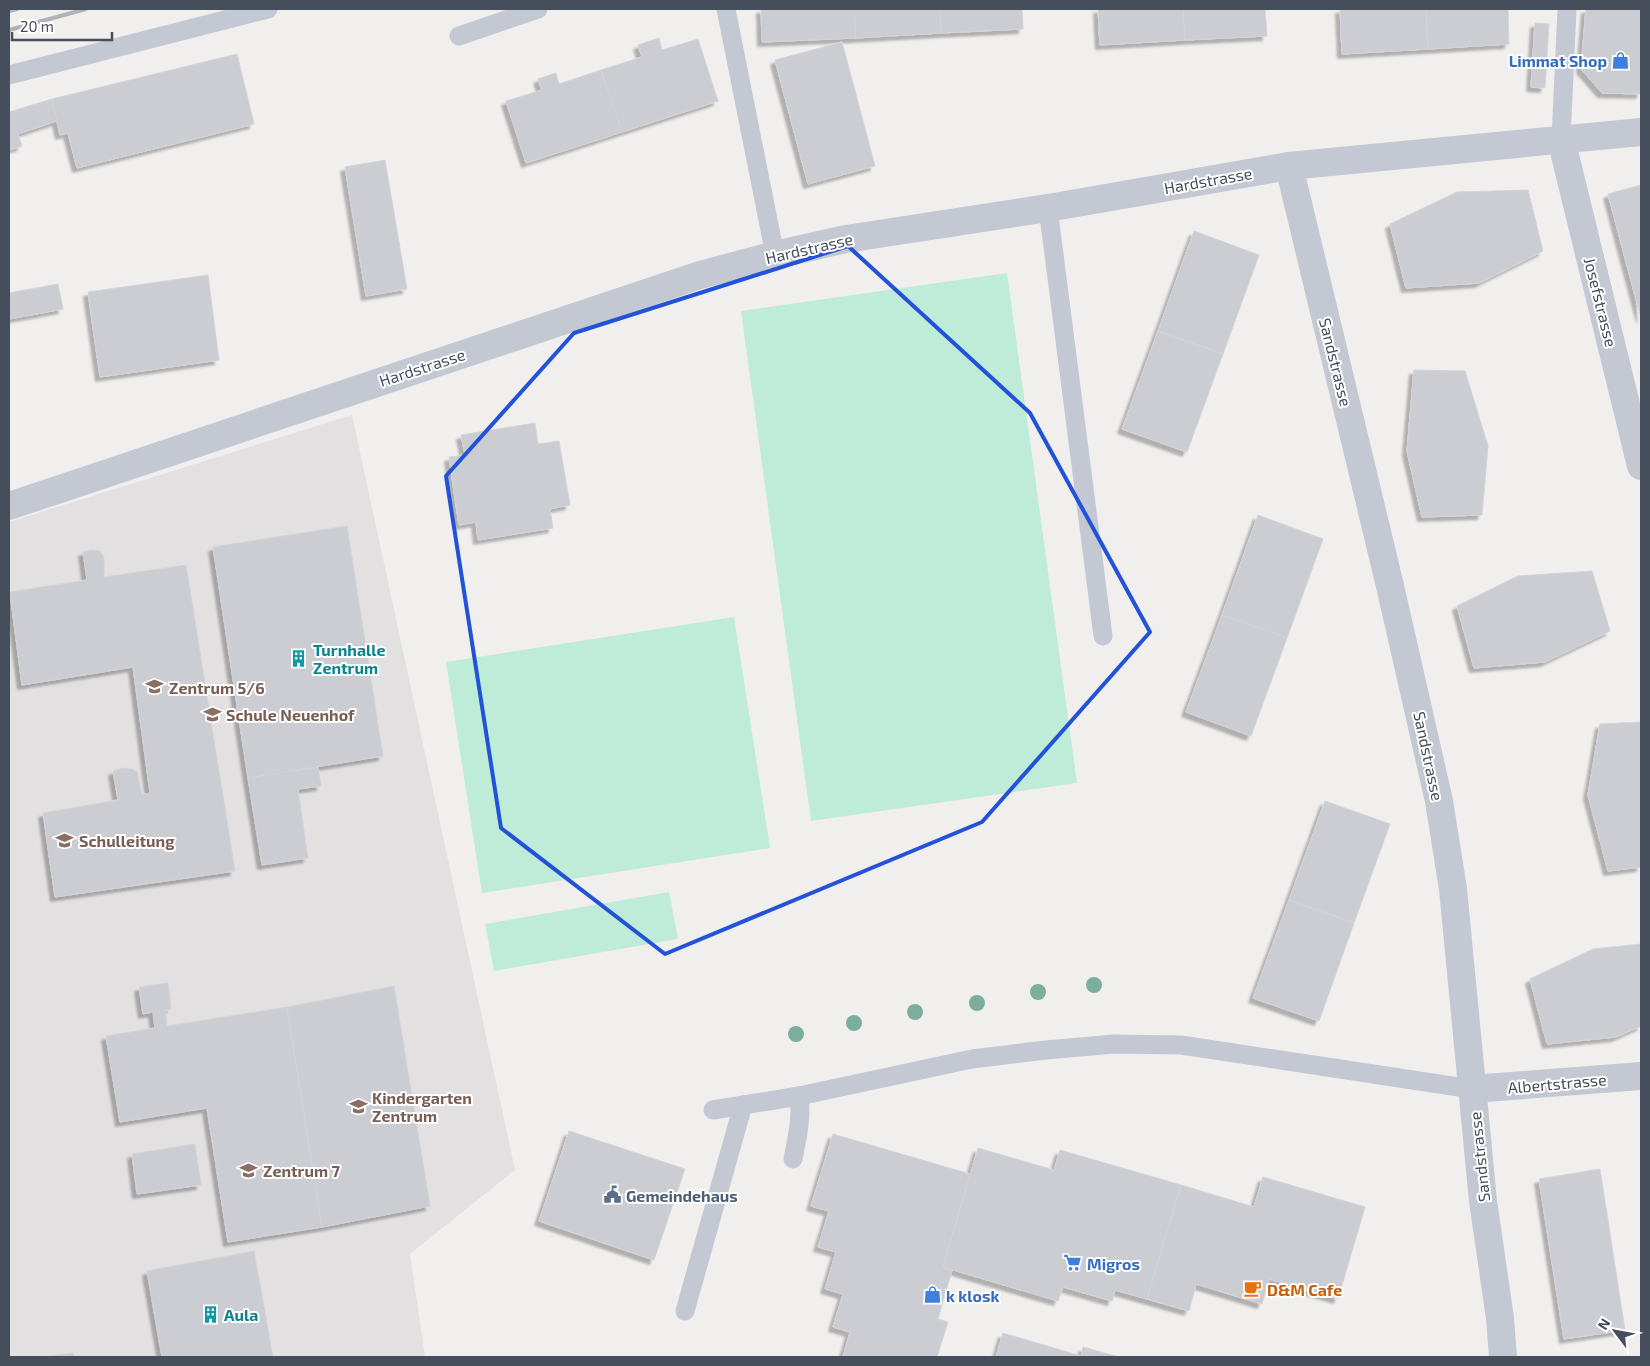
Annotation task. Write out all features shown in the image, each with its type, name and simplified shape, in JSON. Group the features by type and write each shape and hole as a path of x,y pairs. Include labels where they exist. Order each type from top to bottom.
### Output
{"street":[{"name":"Hardstrasse","path":"9,506 700,275 775,255 846,239 1048,208 1289,166 1641,132"},
{"name":"Josefstrasse","path":"1561,139 1641,466"},
{"name":"Sandstrasse","path":"1289,166 1390,586 1439,801 1453,889 1483,1201 1500,1318 1503,1357"},
{"name":"Albertstrasse","path":"1472,1090 1641,1076"}],"lane":[{"path":"9,75 268,9"},
{"path":"459,36 538,9"},
{"path":"726,9 775,255"},
{"path":"1561,139 1567,9"},
{"path":"1048,208 1104,636"},
{"path":"713,1110 799,1096 972,1059 1114,1044 1181,1045 1472,1090"},
{"path":"793,1159 800,1120 799,1096"},
{"path":"684,1311 737,1132 743,1105"}],"highlighted area":[{"path":"848,246 1030,413 1150,632 982,822 665,954 501,828 446,476 574,333"}],"shaded area":[{"name":"Schule Neuenhof","path":"352,415 515,1170 410,1254 425,1357 9,1357 9,522"}],"green space":[{"path":"1007,273 1077,783 811,821 741,311"},
{"path":"734,617 770,848 482,893 446,662"},
{"path":"669,892 678,939 494,971 485,924"}],"building":[{"path":"761,9 854,9 856,38 762,42"},
{"path":"854,9 940,9 941,33 856,38"},
{"path":"940,9 1022,9 1023,29 941,33"},
{"path":"1098,9 1183,9 1185,40 1100,45"},
{"path":"1183,9 1265,9 1267,36 1185,40"},
{"path":"1340,9 1426,9 1428,49 1342,54"},
{"path":"1426,9 1508,9 1509,44 1428,49"},
{"path":"1586,9 1641,9 1641,94 1602,93 1581,69"},
{"path":"1535,23 1549,24 1545,88 1531,87"},
{"path":"659,38 662,50 698,39 718,101 622,132 601,70 642,57 638,45"},
{"path":"842,42 875,166 808,184 775,60"},
{"path":"237,54 254,124 77,168 68,133 60,135 52,99"},
{"path":"601,70 622,132 526,163 506,101 542,90 538,79 556,73 559,84"},
{"path":"52,99 57,121 18,134 22,146 9,150 9,112"},
{"path":"385,160 407,289 366,296 345,167"},
{"path":"1641,185 1641,318 1608,194"},
{"path":"1528,190 1543,251 1479,283 1406,288 1390,224 1457,192"},
{"path":"1194,231 1259,255 1223,354 1158,331"},
{"path":"208,275 219,360 100,377 88,292"},
{"path":"58,284 63,309 9,319 9,293"},
{"path":"1158,331 1223,354 1187,452 1122,429"},
{"path":"1414,370 1465,371 1488,446 1482,515 1422,517 1407,451"},
{"path":"535,423 538,444 559,441 570,505 550,509 553,528 478,540 476,522 459,525 449,457 465,455 461,435"},
{"path":"1258,515 1323,539 1287,638 1222,615"},
{"name":"Turnhalle Zentrum","path":"347,526 383,756 248,778 213,547"},
{"path":"100,551 104,558 104,577 186,565 235,871 55,897 43,813 118,800 113,771 123,768 132,769 137,772 142,795 150,793 133,667 22,685 10,592 87,580 83,552"},
{"path":"1592,571 1610,631 1545,662 1474,668 1457,606 1518,576"},
{"path":"1222,615 1287,638 1251,736 1186,712"},
{"path":"1641,722 1641,867 1608,871 1588,795 1600,724"},
{"path":"318,767 321,786 298,789 308,858 262,865 248,778"},
{"path":"1325,801 1390,824 1354,923 1289,900"},
{"path":"1289,900 1354,923 1319,1021 1253,998"},
{"path":"1641,944 1641,1026 1616,1037 1547,1044 1530,979 1593,949"},
{"path":"168,983 171,1009 165,1010 167,1026 287,1007 322,1227 228,1242 207,1108 120,1122 106,1036 155,1028 153,1012 143,1014 139,987"},
{"name":"Kindergarten Zentrum","path":"394,986 430,1206 322,1227 287,1007"},
{"name":"Gemeindehaus","path":"569,1131 685,1169 654,1260 539,1221"},
{"path":"833,1134 970,1174 943,1267 952,1270 938,1319 948,1322 937,1357 843,1357 850,1332 833,1327 843,1294 825,1289 836,1252 818,1247 829,1211 811,1206"},
{"path":"195,1144 201,1185 137,1194 132,1154"},
{"path":"978,1148 1054,1170 1060,1150 1181,1185 1147,1299 1115,1290 1112,1301 1063,1287 1058,1301 943,1267"},
{"path":"1600,1169 1625,1330 1564,1339 1539,1179"},
{"path":"1263,1177 1365,1207 1338,1299 1269,1279 1262,1304 1196,1284 1189,1311 1147,1299 1181,1185 1254,1207"},
{"name":"Aula","path":"254,1251 273,1357 162,1357 147,1271"},
{"path":"1003,1333 1081,1356 1083,1347 1119,1357 996,1357"},
{"path":"73,1353 74,1357 43,1357"}],"railway":[{"path":"9,11 17,9"},
{"path":"9,30 86,9"}],"place":[{"name":"Limmat Shop","path":"1621,60"},
{"name":"Turnhalle Zentrum","path":"299,658"},
{"name":"Zentrum 5/6","path":"155,687"},
{"name":"Schule Neuenhof","path":"212,714"},
{"name":"Schulleitung","path":"65,840"},
{"name":"Kindergarten Zentrum","path":"358,1106"},
{"name":"Zentrum 7","path":"249,1170"},
{"name":"Gemeindehaus","path":"612,1195"},
{"name":"Migros","path":"1073,1263"},
{"name":"D&M Cafe","path":"1253,1289"},
{"name":"k klosk","path":"932,1295"},
{"name":"Aula","path":"210,1314"}]}
